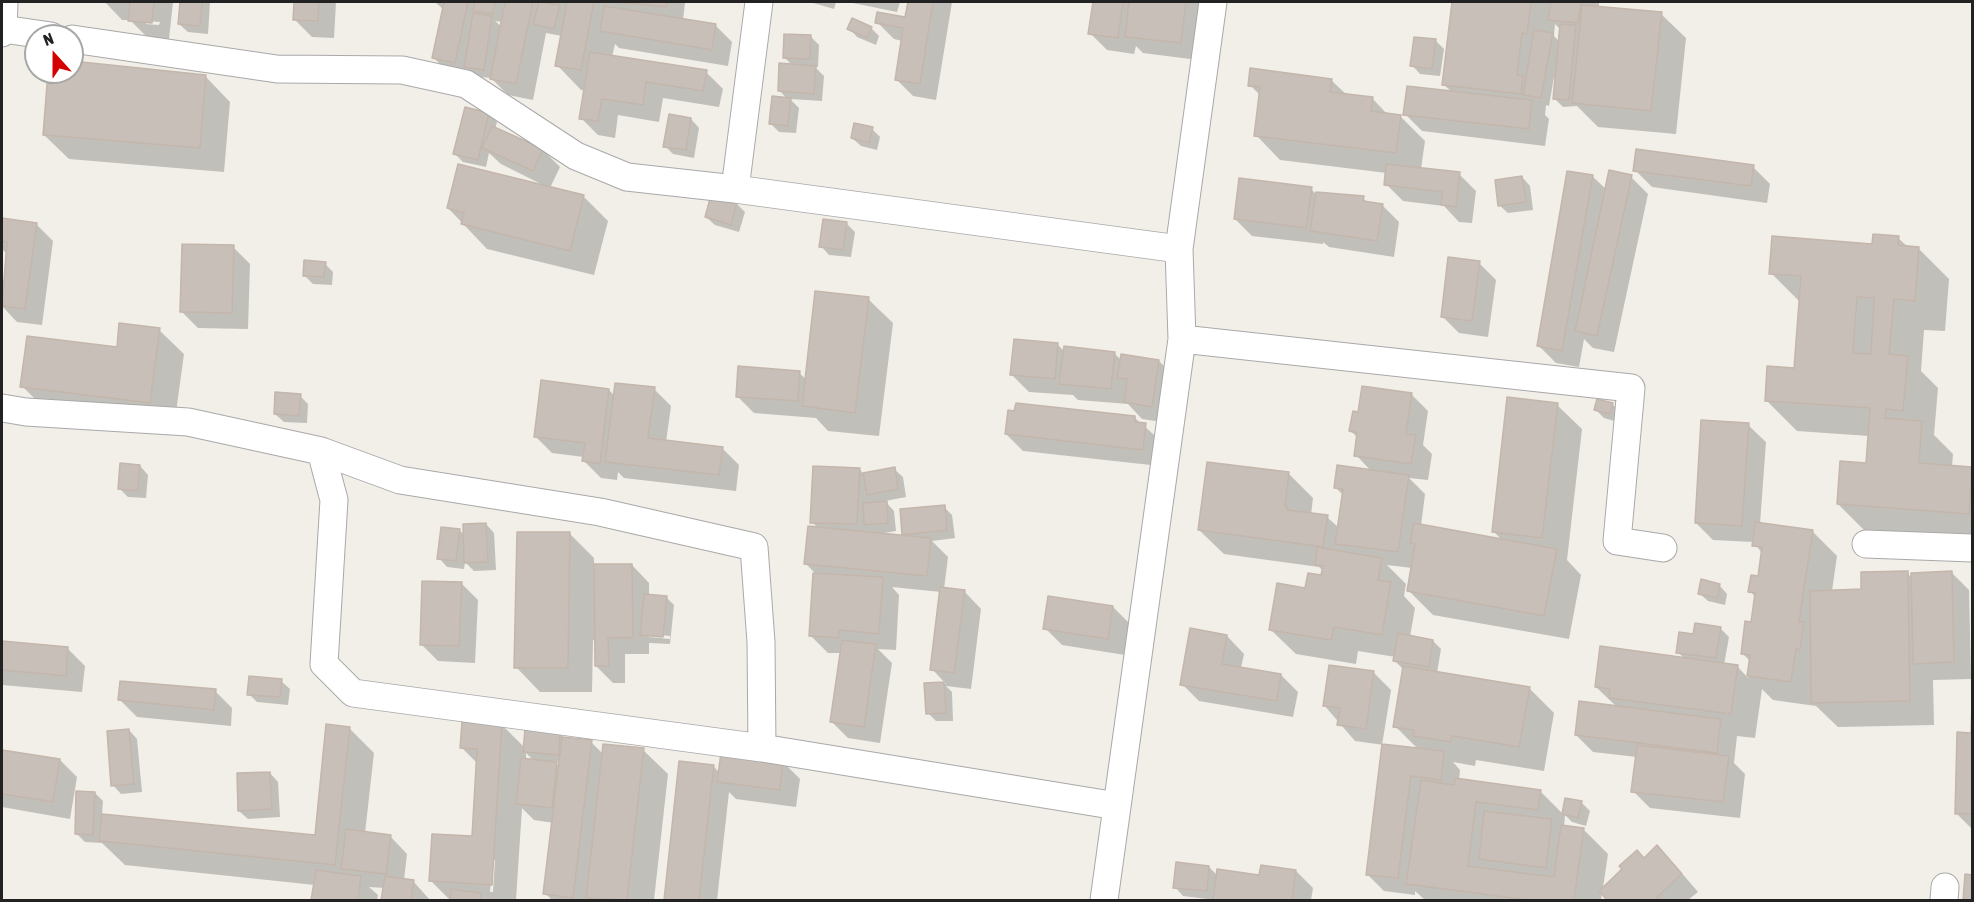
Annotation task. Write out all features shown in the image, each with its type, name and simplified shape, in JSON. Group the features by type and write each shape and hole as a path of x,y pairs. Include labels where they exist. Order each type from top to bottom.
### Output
{"street":[{"path":"4,2 2,31 24,33"},
{"path":"735,189 759,2"},
{"path":"1104,900 1182,339 1179,249 1213,2"},
{"path":"84,41 277,69 402,70 466,84 576,156 627,177 735,189 1179,249"},
{"path":"1182,339 1631,388 1617,541 1663,548"},
{"path":"2,408 26,412 188,422 321,451 400,480 600,512 754,547 761,642 762,748"},
{"path":"321,451 334,500 324,664 353,693 762,748 1116,806"},
{"path":"1866,544 1972,548"}],"building":[{"path":"130,2 154,2 152,23 128,21"},
{"path":"180,2 202,2 200,26 178,24"},
{"path":"294,2 319,2 318,21 293,20"},
{"path":"444,2 468,2 455,63 432,58"},
{"path":"475,2 495,2 493,14 473,11"},
{"path":"505,2 533,2 516,84 490,79"},
{"path":"539,2 560,5 554,29 533,24"},
{"path":"567,2 594,2 581,70 555,66"},
{"path":"617,2 667,2 666,7"},
{"path":"908,2 933,2 920,84 895,80 903,28 875,23 877,12 905,17"},
{"path":"1093,2 1123,2 1118,38 1088,34"},
{"path":"1129,2 1186,2 1181,43 1125,37"},
{"path":"1452,2 1531,2 1527,34 1522,33 1517,75 1523,76 1521,94 1442,85"},
{"path":"1551,2 1581,2 1578,23 1548,20"},
{"path":"1582,5 1662,12 1651,111 1572,103"},
{"path":"604,6 716,24 712,50 600,31"},
{"path":"473,13 492,16 484,70 464,67"},
{"path":"852,18 872,27 867,38 847,29"},
{"path":"1560,24 1576,25 1569,100 1553,99"},
{"path":"1534,30 1553,33 1541,98 1523,95"},
{"path":"784,34 811,35 810,59 783,58"},
{"path":"1414,37 1436,39 1432,69 1410,66"},
{"path":"590,52 707,70 703,91 646,82 643,105 602,99 598,121 579,119"},
{"path":"84,62 206,75 200,148 43,135 47,84 84,84"},
{"path":"779,63 816,66 814,94 778,91"},
{"path":"1250,68 1332,79 1330,92 1373,97 1371,111 1401,115 1396,153 1254,136 1260,87 1248,86"},
{"path":"1407,86 1532,100 1529,129 1403,115"},
{"path":"772,96 791,98 788,126 769,124"},
{"path":"465,107 489,113 478,160 453,154"},
{"path":"669,114 691,118 686,150 663,147"},
{"path":"854,123 873,127 869,143 851,138"},
{"path":"492,126 543,149 533,171 482,148"},
{"path":"1636,149 1754,165 1751,186 1633,171"},
{"path":"458,164 584,195 570,251 461,224 464,213 447,208"},
{"path":"1386,164 1460,172 1456,207 1441,205 1442,192 1384,185"},
{"path":"1609,170 1632,175 1597,336 1575,331"},
{"path":"1567,171 1593,175 1562,351 1537,346"},
{"path":"1522,176 1526,202 1498,206 1495,180"},
{"path":"1239,178 1312,187 1306,228 1234,219"},
{"path":"1316,192 1364,196 1363,201 1383,204 1377,241 1310,231"},
{"path":"711,195 737,202 731,225 705,217"},
{"path":"2,218 37,223 25,309 2,306 7,242 2,241"},
{"path":"823,219 847,222 843,250 819,247"},
{"path":"1873,234 1899,236 1898,245 1919,247 1915,301 1894,299 1889,354 1908,356 1903,411 1886,409 1885,418 1922,421 1919,463 1972,467 1969,514 1837,504 1840,461 1866,463 1870,408 1765,401 1767,366 1794,368 1801,276 1769,274 1772,236 1872,244","holes":["1857,297 1874,298 1871,354 1853,353"]},
{"path":"182,244 234,245 232,313 180,312"},
{"path":"1448,257 1480,261 1472,321 1441,317"},
{"path":"304,260 326,262 324,277 303,276"},
{"path":"815,291 869,297 855,413 802,406"},
{"path":"119,323 160,328 150,403 20,387 27,336 117,347"},
{"path":"1014,339 1058,343 1055,379 1010,375"},
{"path":"1064,346 1115,352 1111,389 1059,384"},
{"path":"1121,354 1159,360 1152,407 1124,402 1127,379 1117,378"},
{"path":"738,366 800,371 798,401 736,397"},
{"path":"541,380 609,389 600,464 582,461 585,443 534,437"},
{"path":"615,383 655,387 648,438 723,447 719,475 605,462"},
{"path":"1362,386 1412,393 1406,434 1416,435 1411,464 1354,456 1357,433 1349,431 1353,411 1358,412"},
{"path":"275,392 301,394 299,416 274,414"},
{"path":"1507,397 1558,403 1542,538 1492,532"},
{"path":"1597,399 1613,403 1610,414 1594,410"},
{"path":"1016,403 1135,416 1135,422 1146,423 1143,450 1005,434 1008,410 1014,411"},
{"path":"1701,420 1749,423 1742,526 1695,523"},
{"path":"1207,462 1289,472 1285,506 1287,510 1328,515 1323,547 1198,530"},
{"path":"120,463 140,465 138,491 118,489"},
{"path":"1337,465 1409,475 1398,552 1335,544 1343,489 1334,488"},
{"path":"813,466 860,468 857,524 810,523"},
{"path":"895,467 898,489 867,495 863,473"},
{"path":"887,501 888,523 864,525 863,503"},
{"path":"945,505 947,530 902,535 900,509"},
{"path":"1755,522 1813,530 1799,622 1804,622 1800,650 1796,649 1791,682 1747,676 1750,655 1741,654 1745,621 1751,622 1755,593 1748,592 1751,575 1758,576 1762,547 1752,546"},
{"path":"486,523 488,562 464,563 463,524"},
{"path":"1414,523 1557,549 1544,616 1407,591 1415,544 1410,543"},
{"path":"808,526 931,538 927,576 804,564"},
{"path":"441,527 460,529 456,561 437,559"},
{"path":"517,532 570,532 568,668 514,668"},
{"path":"1317,547 1382,558 1378,580 1391,582 1382,635 1334,627 1331,640 1269,630 1277,583 1305,588 1308,573 1321,575 1323,566 1315,565"},
{"path":"594,564 632,564 633,638 608,638 609,666 595,666"},
{"path":"1908,571 1910,701 1811,703 1810,591 1861,589 1861,572"},
{"path":"1952,571 1954,662 1913,664 1911,573"},
{"path":"813,573 883,577 879,634 839,630 839,638 809,636"},
{"path":"1701,579 1720,584 1717,598 1698,594"},
{"path":"422,581 462,582 459,646 420,645"},
{"path":"940,587 965,590 954,673 930,670"},
{"path":"644,594 667,596 663,637 640,635"},
{"path":"1048,596 1113,606 1108,639 1043,629"},
{"path":"1695,623 1721,627 1716,658 1676,653 1679,632 1693,634"},
{"path":"1190,628 1227,635 1222,664 1281,674 1277,701 1180,685"},
{"path":"1398,633 1433,640 1429,667 1393,661"},
{"path":"842,640 876,644 864,727 830,722"},
{"path":"2,641 68,647 66,676 2,670"},
{"path":"1600,646 1738,665 1731,714 1609,698 1610,689 1595,687"},
{"path":"1329,665 1374,671 1366,729 1337,725 1340,708 1323,706"},
{"path":"1403,666 1530,687 1519,747 1452,736 1451,742 1413,736 1414,730 1393,727"},
{"path":"249,676 282,679 280,697 247,695"},
{"path":"120,681 216,689 214,710 118,700"},
{"path":"944,682 946,713 926,714 924,683"},
{"path":"1579,701 1721,719 1717,753 1575,735"},
{"path":"1972,704 1972,814 1955,814 1957,732 1971,733"},
{"path":"462,722 502,724 492,885 429,881 432,834 472,836 477,749 460,748"},
{"path":"326,724 350,727 335,865 99,841 102,814 315,835"},
{"path":"129,729 134,784 111,786 107,731"},
{"path":"525,729 560,732 559,755 523,752"},
{"path":"562,737 592,740 573,898 543,894"},
{"path":"603,744 644,748 627,900 586,898"},
{"path":"1382,744 1444,751 1441,780 1411,776 1398,878 1366,875"},
{"path":"1637,745 1729,756 1723,802 1631,792"},
{"path":"2,750 60,759 53,802 2,794"},
{"path":"721,753 783,761 780,790 717,782"},
{"path":"521,758 557,762 552,808 516,804"},
{"path":"679,761 714,765 699,900 664,900"},
{"path":"270,772 272,809 238,811 237,773"},
{"path":"1455,778 1541,790 1538,810 1476,802 1468,866 1554,877 1561,825 1584,828 1574,900 1528,900 1406,884 1421,780 1454,785"},
{"path":"76,791 95,792 93,835 75,834"},
{"path":"1565,798 1582,801 1578,818 1562,814"},
{"path":"1484,811 1552,819 1546,868 1479,859"},
{"path":"346,829 391,835 386,874 341,869"},
{"path":"1657,845 1682,874 1657,897 1660,900 1607,900 1599,891 1622,869 1619,866 1637,850 1644,858"},
{"path":"1176,862 1209,866 1207,891 1173,888"},
{"path":"1261,865 1296,870 1292,900 1213,900 1217,869 1259,875"},
{"path":"316,870 361,876 358,900 311,900"},
{"path":"1965,874 1972,875 1972,900 1963,900"},
{"path":"385,876 414,880 411,900 381,900"},
{"path":"451,889 481,893 480,900 450,900"}]}
